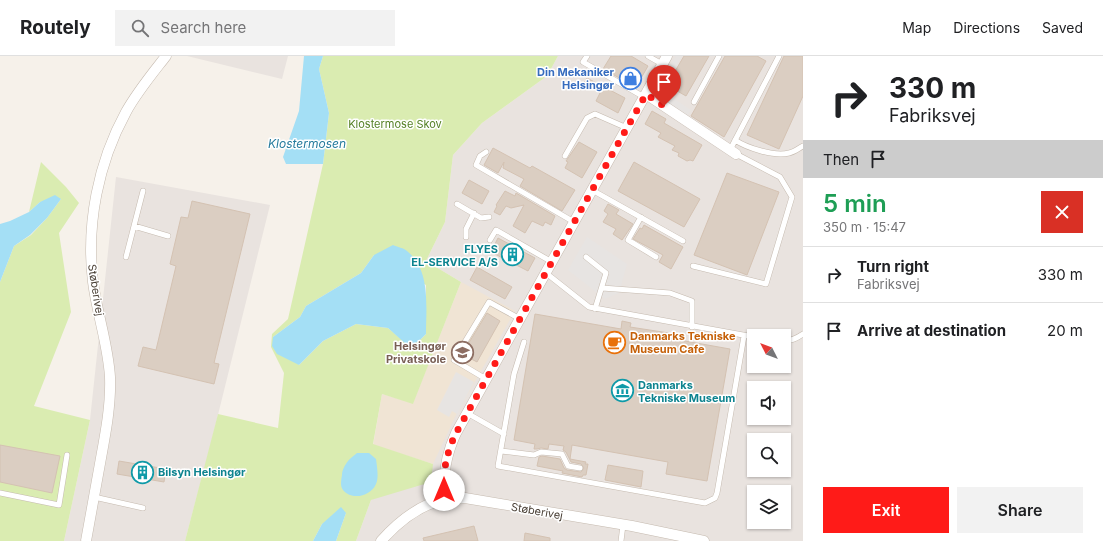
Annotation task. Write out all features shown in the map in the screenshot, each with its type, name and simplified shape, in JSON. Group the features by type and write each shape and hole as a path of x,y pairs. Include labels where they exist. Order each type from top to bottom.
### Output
{"street":[{"name":"Støberivej","path":"86,541 108,417 110,377 106,343 93,283 90,253 92,218 100,181 112,143 126,112 144,84 166,56"},
{"path":"446,499 444,474 449,448 467,413 665,60"},
{"path":"645,95 733,152"},
{"name":"Støberivej","path":"381,541 394,527 409,515 446,499 465,498 623,525 698,540"}],"lane":[{"path":"587,56 583,62 645,95"},
{"path":"648,56 665,60"},
{"path":"694,102 719,56"},
{"path":"693,266 766,284 792,196 780,177 733,152 735,140 779,56"},
{"path":"565,156 587,118 595,114 627,128"},
{"path":"735,140 744,146 782,154 790,153 803,146"},
{"path":"486,152 480,156 476,165 574,222"},
{"path":"592,190 683,241"},
{"path":"126,257 143,191"},
{"path":"457,204 481,218 489,217"},
{"path":"466,238 466,229 474,214"},
{"path":"641,217 628,240 656,257"},
{"path":"134,226 168,236"},
{"path":"490,240 496,230 552,262"},
{"path":"586,257 606,273 595,308"},
{"path":"546,273 589,307 747,337"},
{"path":"602,288 670,293 692,302 692,326"},
{"path":"486,379 454,360 490,302 520,319"},
{"path":"791,340 803,334"},
{"path":"524,342 514,374 498,466 705,503 715,498 717,493 744,336"},
{"path":"467,413 504,434"},
{"path":"501,451 534,455 541,452 562,454 568,466 580,468"},
{"path":"0,493 59,505 67,455"},
{"path":"94,497 143,508"},
{"path":"621,541 623,525"}],"shaded area":[{"path":"187,56 288,56 282,79"},
{"path":"558,56 803,56 803,541 356,541 371,500 433,464 461,282 426,261 445,222 453,155 482,123 547,76"},
{"path":"676,56 682,56 663,90 658,87"},
{"path":"665,93 691,110 687,116 661,98"},
{"path":"116,177 270,205 185,541 64,541 90,420"},
{"path":"587,237 627,264 619,293 605,299 568,270"},
{"name":"Helsingør Privatskole","path":"461,282 515,311 456,415 433,464 373,445 382,394 413,403"},
{"path":"456,372 474,382 457,414 452,411 449,417 437,410"}],"green space":[{"name":"Klostermose Skov","path":"323,56 558,56 547,76 482,123 453,155 445,222 426,261 461,282 413,404 382,394 373,444 433,464 431,482 371,500 356,541 336,541 346,513 322,524 313,541 185,541 218,414 278,428 284,373 271,347 272,334 288,319 323,164 329,113 319,69","holes":["374,255 426,285 426,334 418,342 407,344 388,328 356,324 323,341 299,365 273,337 300,317 306,306 361,273"]},
{"path":"41,162 66,187 79,203 59,233 71,312 34,406 90,420 64,541 0,541 0,282 14,246 31,235 47,218 61,199 40,202 29,212"}],"water":[{"name":"Klostermosen","path":"304,56 323,56 319,69 329,113 323,164 286,164 283,157 299,111"},
{"path":"55,195 61,199 47,218 30,235 14,246 0,282 0,224 29,212 40,202"},
{"path":"393,245 406,250 415,259 424,278 426,290 426,334 418,342 407,345 388,328 356,324 323,341 299,365 277,354 272,346 273,337 300,317 306,306 361,273 374,255"},
{"path":"357,453 369,453 376,459 378,475 374,488 370,492 361,496 347,493 343,490 341,483 345,466"},
{"path":"341,507 346,513 336,541 313,541 322,524"}],"building":[{"name":"Din Mekaniker Helsingør","path":"611,56 631,56 648,66 636,87 603,69"},
{"path":"684,56 709,56 686,96 667,85"},
{"path":"725,56 757,56 766,61 724,137 691,116"},
{"path":"784,56 803,56 803,96 779,149 747,135"},
{"path":"587,78 625,98 618,113 596,101 600,93 584,83"},
{"path":"652,111 666,119 664,123 702,145 693,161 687,161 678,156 679,153 672,150 675,146 658,137 661,133 645,124"},
{"path":"579,142 597,152 582,178 565,168 568,162 566,161"},
{"path":"493,148 530,168 532,166 575,190 562,211 520,186 524,179 503,168 504,162 498,173 484,165"},
{"path":"634,162 700,199 684,227 618,191"},
{"path":"727,173 779,192 747,275 694,255"},
{"path":"469,180 489,191 482,204 462,193"},
{"path":"505,191 515,196 516,193 555,216 551,225 545,222 543,226 532,221 525,233 513,226 524,205 511,208 506,206 500,215 494,212 497,206 496,205"},
{"path":"192,201 250,214 214,363 219,364 214,384 138,366 143,347 156,350 176,266 170,264 181,217 188,218"},
{"path":"608,204 619,210 616,214 633,224 622,240 613,234 616,229 603,222 608,214 604,211"},
{"path":"644,225 683,247 671,269 659,262 663,255 633,239 640,228 642,229"},
{"name":"FLYES EL-SERVICE A/S","path":"498,238 535,258 528,271 491,252"},
{"path":"477,267 512,287 505,299 470,280"},
{"path":"487,313 500,321 477,362 462,354"},
{"name":"Danmarks Tekniske Museum","path":"535,314 621,329 622,321 631,323 630,327 669,333 668,338 730,349 707,481 666,474 668,462 572,445 570,459 586,462 585,464 588,464 586,475 583,475 582,477 562,473 563,471 537,466 539,457 542,456 560,459 564,468 567,470 581,472 584,468 581,464 571,462 566,452 563,450 564,446 549,444 548,449 534,449 535,444 514,440"},
{"path":"0,445 60,456 52,493 0,482"},
{"name":"Bilsyn Helsingør","path":"119,461 166,469 164,482 117,474"},
{"path":"608,465 643,471 641,487 605,480"},
{"path":"474,526 478,541 424,541 423,538"},
{"path":"525,533 550,538 550,541 524,541"}],"place":[{"name":"Din Mekaniker Helsingør","path":"630,78"},
{"name":"FLYES EL-SERVICE A/S","path":"513,255"},
{"name":"Danmarks Tekniske Museum Cafe","path":"614,342"},
{"name":"Helsingør Privatskole","path":"462,352"},
{"name":"Danmarks Tekniske Museum","path":"622,391"},
{"name":"Bilsyn Helsingør","path":"142,472"}],"route":[{"path":"444,490 446,460 449,448 456,433 646,94 664,106"}]}
